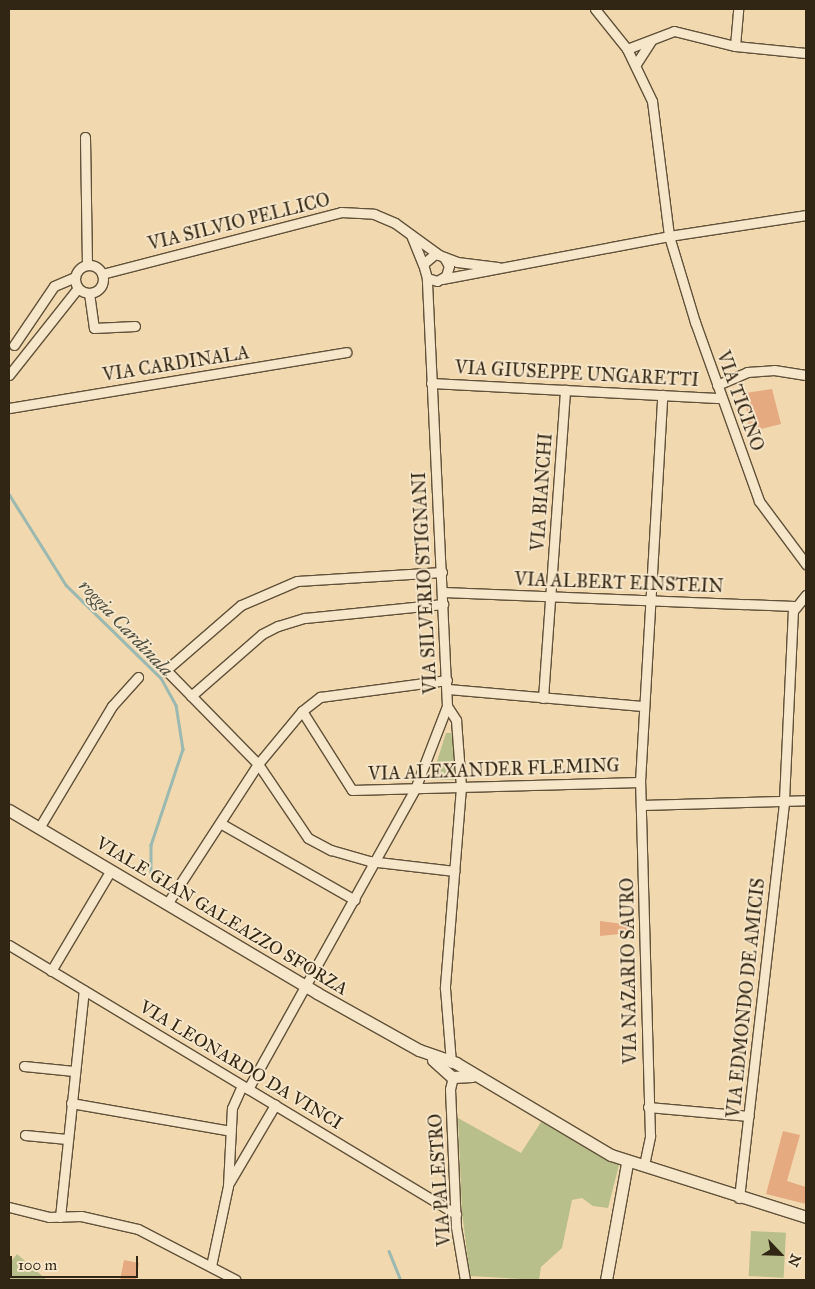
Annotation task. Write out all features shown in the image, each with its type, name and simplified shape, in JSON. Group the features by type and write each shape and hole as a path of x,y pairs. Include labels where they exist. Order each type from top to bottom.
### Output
{"street":[{"name":"VIA TICINO","path":"595,9 627,49 636,64 658,126 662,194 669,236 716,384 763,510 806,564"},
{"path":"734,46 738,9"},
{"path":"627,49 674,32 734,46 806,53"},
{"path":"636,64 654,38"},
{"path":"14,345 54,286 75,277 88,265 85,137"},
{"name":"VIA SILVIO PELLICO","path":"102,274 342,212 374,214 410,232 442,256"},
{"path":"410,232 427,278 440,280 669,236 806,215"},
{"path":"423,264 431,255 442,256 462,263 507,267"},
{"path":"440,280 449,269 442,256"},
{"path":"88,265 102,274 101,286 89,293"},
{"path":"75,277 78,288"},
{"name":"VIA SILVERIO STIGNANI","path":"228,1186 232,1108 306,986 416,789 447,706 443,592 431,383 430,294 427,278"},
{"name":"VIA SILVERIO STIGNANI","path":"430,294 440,280"},
{"path":"78,288 89,293"},
{"path":"9,375 78,288"},
{"path":"89,293 94,328 135,326"},
{"name":"VIA CARDINALA","path":"10,407 346,352"},
{"path":"716,384 747,372 774,370 806,375"},
{"name":"VIA GIUSEPPE UNGARETTI","path":"431,383 722,398"},
{"name":"VIA BIANCHI","path":"543,698 565,390"},
{"name":"VIA NAZARIO SAURO","path":"644,1166 650,1136 640,782 642,706 662,395"},
{"path":"442,572 297,581 241,605 166,670 258,764 308,838 331,850 377,860 454,871"},
{"name":"VIA ALBERT EINSTEIN","path":"443,592 794,606"},
{"path":"794,606 806,595"},
{"path":"191,696 262,634 278,626 305,618 443,604"},
{"name":"VIA EDMONDO DE AMICIS","path":"739,1198 750,1116 784,800 794,606"},
{"path":"39,828 112,706 138,677"},
{"path":"167,904 258,764 302,711 320,698 447,684 543,698 642,706"},
{"name":"VIA PALESTRO","path":"447,706 456,720 461,788 445,988 454,1071 456,1214 465,1280"},
{"name":"VIA ALEXANDER FLEMING","path":"302,711 352,790 640,782"},
{"path":"642,805 806,800"},
{"name":"VIALE GIAN GALEAZZO SFORZA","path":"9,810 306,986 454,1071 474,1077 627,1163 644,1166 739,1198 806,1217"},
{"path":"220,823 355,900"},
{"path":"51,971 111,870"},
{"name":"VIA LEONARDO DA VINCI","path":"9,945 456,1214"},
{"path":"60,1217 84,990"},
{"path":"24,1066 74,1071"},
{"path":"71,1103 230,1131"},
{"path":"211,1266 228,1186 275,1105"},
{"path":"648,1107 750,1116"},
{"path":"25,1135 67,1139"},
{"path":"606,1280 627,1163"},
{"path":"9,1207 60,1217 81,1216 138,1229 236,1280"}],"green space":[{"path":"446,733 454,733 456,780 431,780"},
{"path":"458,1118 521,1153 541,1122 619,1165 608,1208 593,1206 582,1198 572,1200 562,1248 541,1267 539,1280 470,1276 462,1212"},
{"path":"751,1231 786,1233 784,1278 749,1276"},
{"path":"17,1254 47,1280 9,1280 9,1264"}],"building":[{"path":"772,389 781,424 749,432 745,393"},
{"path":"600,921 630,925 629,933 600,936"},
{"path":"783,1131 800,1135 787,1181 806,1187 806,1204 766,1194"},
{"path":"124,1260 139,1263 136,1280 120,1280"}],"waterway":[{"name":"roggia Cardinala","path":"9,494 66,585 161,678 176,705 183,749 151,845 151,879"},
{"name":"roggia Cardinala","path":"389,1251 401,1280"}]}
